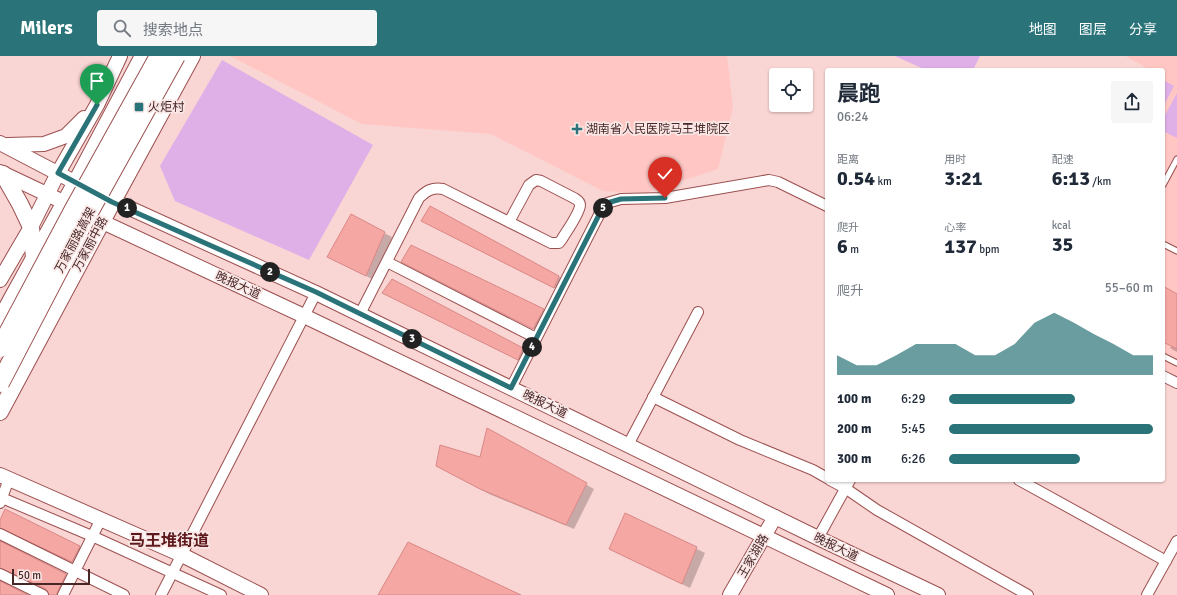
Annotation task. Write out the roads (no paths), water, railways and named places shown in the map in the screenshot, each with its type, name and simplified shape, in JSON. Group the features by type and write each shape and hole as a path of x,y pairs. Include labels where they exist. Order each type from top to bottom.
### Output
{"highway":[{"name":"万家丽路高架","path":"0,348 74,208 159,56"},
{"name":"万家丽路高架","path":"0,383 87,216 176,56"}],"main road":[{"path":"0,280 31,227 58,173 97,105 120,56"},
{"path":"0,320 143,56"},
{"name":"万家丽中路","path":"0,412 192,56"},
{"path":"3,144 44,144 66,136 97,105"},
{"name":"晚报大道","path":"3,144 112,202 316,292 818,538 938,595"},
{"path":"1,173 20,204 31,227 34,258"},
{"name":"晚报大道","path":"1,173 48,194 102,222 304,316 887,595"},
{"path":"5,477 182,555 261,595"},
{"name":"王家湖路","path":"730,595 775,517"}],"street":[{"path":"360,314 419,198 430,189 437,188 443,190 551,243 555,244 562,239 580,205 574,198 541,181 536,180 529,185 509,222"},
{"path":"511,388 602,209 607,203 621,199 665,198 769,180 778,182 825,205"},
{"path":"387,262 536,338"},
{"path":"161,595 316,292"},
{"path":"628,445 698,312"},
{"path":"1165,377 1177,383"},
{"path":"653,397 740,440 813,470 825,477"},
{"path":"5,477 1,501 92,536 221,595"},
{"path":"1023,482 1166,561"},
{"path":"818,538 847,484 877,510 1028,595"},
{"path":"63,595 101,519"},
{"path":"0,534 124,595"},
{"path":"1147,595 1177,541"},
{"path":"0,574 43,595"}],"lane":[{"path":"1165,181 1177,159"},
{"path":"1165,245 1177,251"},
{"path":"1165,357 1177,363"}],"place":[{"name":"火炬村","path":"139,107"},
{"name":"湖南省人民医院马王堆院区","path":"577,129"}],"district":[{"name":"马王堆街道","path":"169,540"}]}
